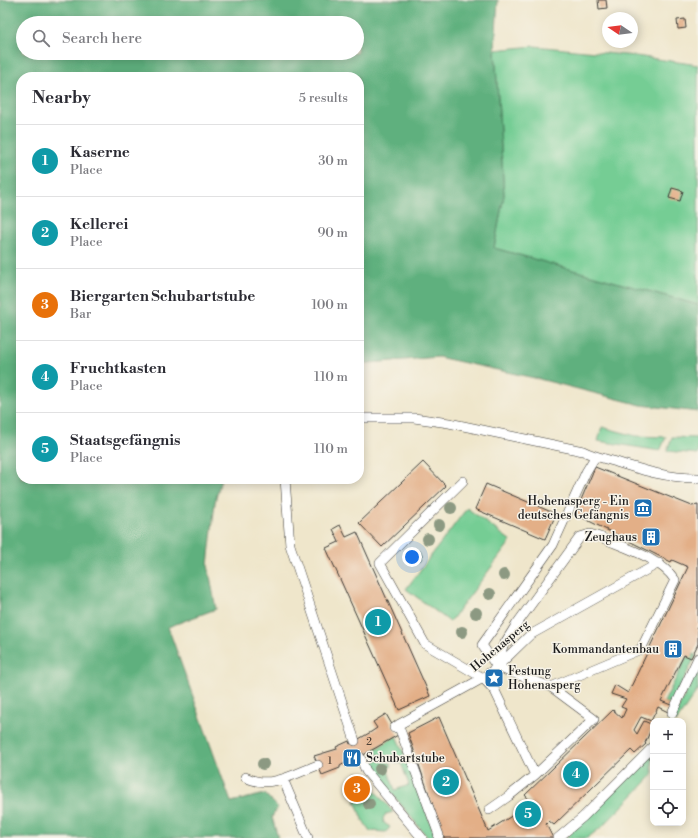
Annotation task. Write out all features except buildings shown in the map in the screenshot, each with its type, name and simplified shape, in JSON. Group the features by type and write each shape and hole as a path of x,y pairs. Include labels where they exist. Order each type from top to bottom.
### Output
{"lane":[{"path":"364,418 414,418 449,423 583,451 595,457 652,474 684,478 698,478"},
{"path":"489,810 509,796 534,775 594,719 551,687 497,667 482,645 553,545 586,472 595,457"},
{"path":"463,481 380,563 425,644 482,678 496,691 534,775"},
{"path":"284,484 290,545 355,741"},
{"path":"497,667 503,646 516,625 580,538 590,534 600,537 659,563 669,570 675,580 641,649 551,687"},
{"name":"Hohenasperg","path":"439,837 396,726 482,678 497,667 530,635 659,563"},
{"path":"672,713 698,658"},
{"path":"558,838 583,817 650,750"},
{"path":"360,757 366,771 422,838"},
{"path":"245,777 254,782 277,782 318,765"},
{"path":"286,778 308,838"}],"green space":[{"path":"0,0 498,0 495,50 504,195 494,248 698,305 698,412 641,405 539,379 438,357 364,364 364,72 16,72 16,484 220,484 215,502 208,565 216,609 168,627 231,802 265,794 278,807 272,817 278,838 0,838"},
{"path":"534,46 636,56 698,65 698,305 494,248 504,195 495,50"},
{"path":"602,427 636,436 666,437 660,451 598,441"},
{"path":"672,437 698,438 698,454 667,451"},
{"path":"467,508 511,541 450,622 406,589"},
{"path":"694,654 696,655 671,705 664,702 687,656 691,658"},
{"path":"697,669 698,689 679,718 674,718"},
{"path":"396,736 407,760 435,835 433,838 428,838 368,764 377,760 389,762 392,766 387,768 395,790 409,785 401,763 397,764 391,758 375,753 373,750"},
{"path":"650,756 650,778 602,827 587,838 565,838"},
{"path":"359,772 393,812 386,814 383,818 384,823 390,827 386,832 370,831 362,819 355,801 368,795 356,773"}],"place":[{"name":"Hohenasperg - Ein deutsches Gefängnis","path":"643,508"},
{"name":"Zeughaus","path":"651,537"},
{"name":"Kaserne","path":"378,622"},
{"name":"Kommandantenbau","path":"673,649"},
{"name":"Festung Hohenasperg","path":"494,678"},
{"name":"Schubartstube","path":"352,758"},
{"name":"Fruchtkasten","path":"576,774"},
{"name":"Kellerei","path":"446,782"},
{"name":"Biergarten Schubartstube","path":"357,789"},
{"name":"Staatsgefängnis","path":"528,814"}]}
